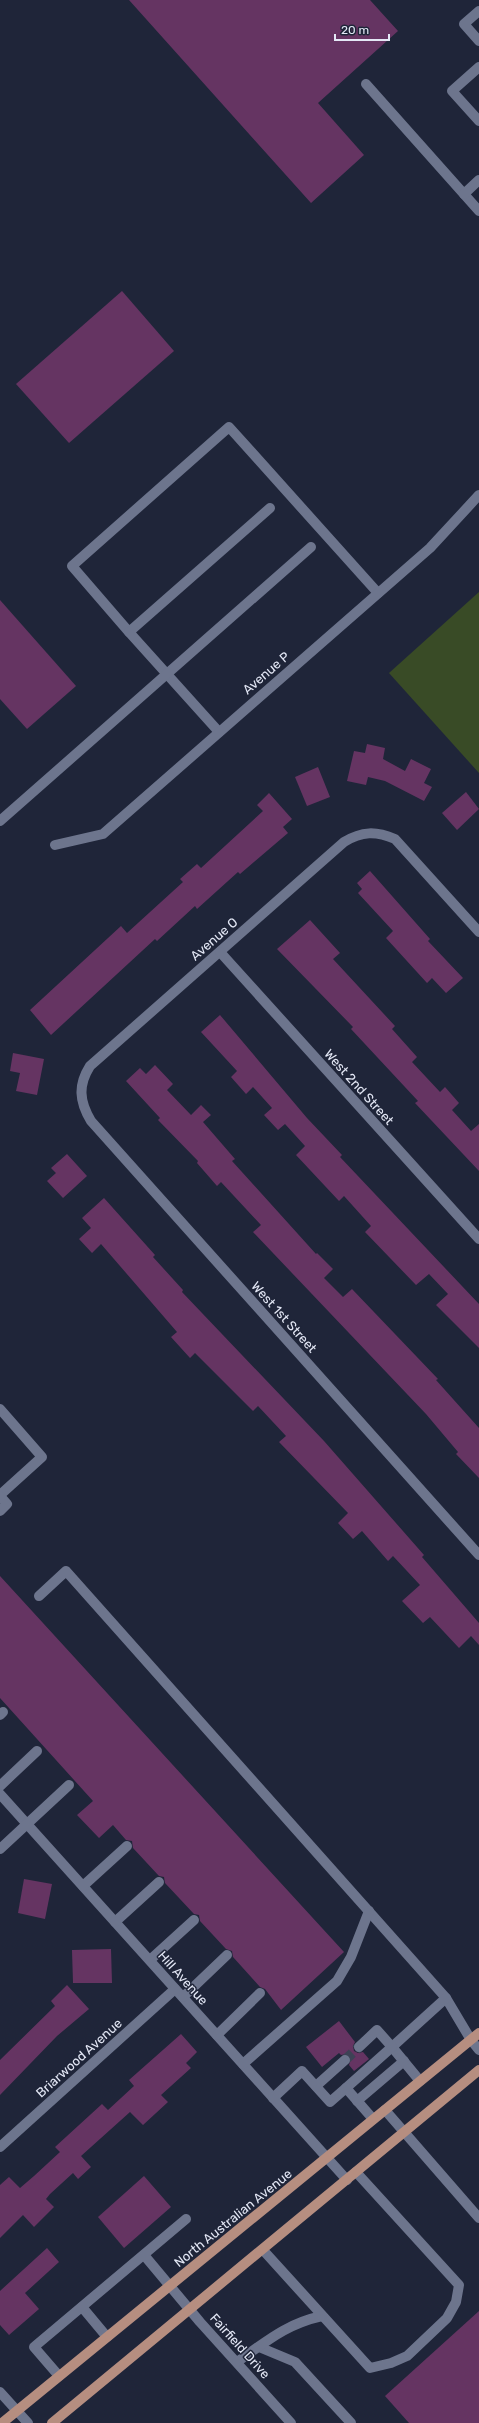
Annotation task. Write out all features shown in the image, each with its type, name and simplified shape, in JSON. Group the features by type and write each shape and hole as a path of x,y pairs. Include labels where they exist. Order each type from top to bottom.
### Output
{"main road":[{"name":"North Australian Avenue","path":"2,2423 479,2033"},
{"path":"52,2423 479,2070"}],"street":[{"path":"479,11 464,24 479,41"},
{"path":"479,67 452,91 479,121"},
{"path":"366,84 479,211"},
{"path":"464,194 479,180"},
{"path":"219,732 72,566 229,427 378,593"},
{"name":"Avenue P","path":"55,845 103,834 430,548 479,495"},
{"path":"129,632 270,508"},
{"path":"0,821 166,673 311,547"},
{"name":"Avenue O","path":"80,1090 83,1077 90,1066 344,842 356,835 368,832 383,834 395,839 479,932"},
{"name":"West 2nd Street","path":"220,952 479,1239"},
{"name":"West 1st Street","path":"80,1090 84,1109 91,1121 479,1555"},
{"path":"0,1409 42,1456 0,1495 8,1504 0,1511"},
{"path":"39,1596 66,1571 446,1998 470,2040 479,2050"},
{"path":"0,1786 37,1751"},
{"path":"0,1849 69,1785"},
{"name":"Hill Avenue","path":"0,1794 347,2180"},
{"path":"83,1886 126,1846"},
{"path":"115,1922 159,1882"},
{"path":"243,2064 337,1981 351,1957 369,1911"},
{"path":"150,1960 194,1920"},
{"path":"183,1997 227,1955"},
{"name":"Briarwood Avenue","path":"0,2147 175,1989"},
{"path":"217,2035 260,1993"},
{"path":"273,2098 302,2071 330,2102 446,1998"},
{"path":"359,2047 377,2030 420,2081"},
{"path":"316,2086 345,2060"},
{"path":"357,2101 404,2061"},
{"path":"346,2088 373,2119"},
{"path":"385,2110 479,2218"},
{"path":"263,2250 370,2368 391,2364 407,2356 447,2318 456,2302 459,2285 356,2172"},
{"path":"59,2376 34,2347 186,2220"},
{"name":"Fairfield Drive","path":"144,2255 291,2423"},
{"path":"82,2307 107,2337"},
{"path":"237,2362 300,2321 322,2316"},
{"path":"259,2347 295,2362 351,2423"},
{"path":"0,2392 28,2423"}],"green space":[{"path":"479,592 479,773 389,673"}],"building":[{"path":"129,0 370,0 398,31 318,103 364,155 311,203"},
{"path":"122,291 174,351 69,443 16,384"},
{"path":"0,600 76,686 27,729 0,699"},
{"path":"367,744 385,748 383,759 405,771 411,759 431,769 424,783 432,787 424,801 385,781 368,777 366,785 347,781 354,751 365,753"},
{"path":"318,767 330,797 307,806 295,777"},
{"path":"466,792 479,809 457,830 442,813"},
{"path":"269,793 292,819 283,827 288,833 240,874 238,872 197,909 195,906 157,941 155,939 51,1035 30,1010 121,926 127,933 183,882 180,879 197,864 201,868 263,811 257,805"},
{"path":"370,871 430,939 428,941 463,978 446,993 432,978 427,983 386,938 393,931 358,893 362,889 357,883"},
{"path":"310,920 340,953 333,959 395,1026 392,1029 417,1057 412,1062 440,1092 445,1087 459,1103 452,1110 471,1131 479,1124 479,1171 415,1103 418,1101 351,1029 353,1027 277,949"},
{"path":"220,1015 307,1118 342,1155 340,1157 479,1304 479,1348 436,1305 448,1294 429,1274 416,1285 365,1232 371,1226 344,1196 339,1201 296,1155 305,1146 285,1124 278,1130 264,1115 272,1108 253,1087 246,1094 231,1077 237,1071 201,1032"},
{"path":"13,1053 44,1059 37,1095 16,1091 20,1073 10,1071"},
{"path":"155,1065 173,1084 167,1090 191,1115 201,1105 211,1115 203,1122 235,1159 232,1161 316,1254 317,1253 333,1269 324,1278 343,1297 352,1289 438,1379 436,1380 479,1428 479,1478 456,1454 458,1452 426,1414 253,1232 261,1225 221,1182 217,1186 197,1163 198,1161 158,1120 160,1118 126,1081 140,1068 146,1074"},
{"path":"67,1154 87,1176 63,1198 47,1181 56,1173 51,1168"},
{"path":"104,1198 155,1255 153,1257 183,1290 182,1292 324,1441 424,1555 422,1557 479,1623 479,1645 471,1636 459,1648 430,1617 423,1623 402,1601 420,1585 393,1556 388,1561 362,1531 353,1539 338,1523 348,1513 279,1442 286,1436 258,1406 253,1411 195,1353 190,1358 171,1337 177,1332 101,1244 92,1253 79,1239 91,1228 82,1218"},
{"path":"0,1576 344,1952 281,2010 265,1989 260,1987 233,1957 232,1951 226,1949 200,1921 199,1915 194,1914 165,1883 164,1877 159,1876 133,1848 132,1841 126,1840 113,1825 99,1838 77,1815 93,1801 0,1698"},
{"path":"24,1879 52,1884 45,1919 18,1913"},
{"path":"111,1949 112,1983 73,1983 72,1950"},
{"path":"67,1985 89,2009 57,2036 0,2095 0,2060 55,2006 51,2001"},
{"path":"339,2021 355,2042 353,2046 354,2051 358,2053 363,2052 369,2059 354,2071 349,2065 351,2059 347,2054 341,2055 339,2053 322,2067 306,2047"},
{"path":"181,2034 197,2052 186,2063 191,2068 161,2095 168,2102 143,2125 130,2112 81,2156 91,2167 78,2179 73,2173 50,2194 46,2199 54,2207 34,2227 23,2215 0,2238 0,2185 9,2177 20,2188 60,2152 55,2147 102,2104 108,2110 134,2086 129,2080"},
{"path":"144,2176 171,2207 124,2248 98,2217"},
{"path":"47,2248 59,2262 25,2293 39,2309 9,2335 0,2325 0,2291"},
{"path":"479,2311 479,2423 409,2423 385,2396"}],"tunnel":[{"path":"345,2060 359,2047"}]}
